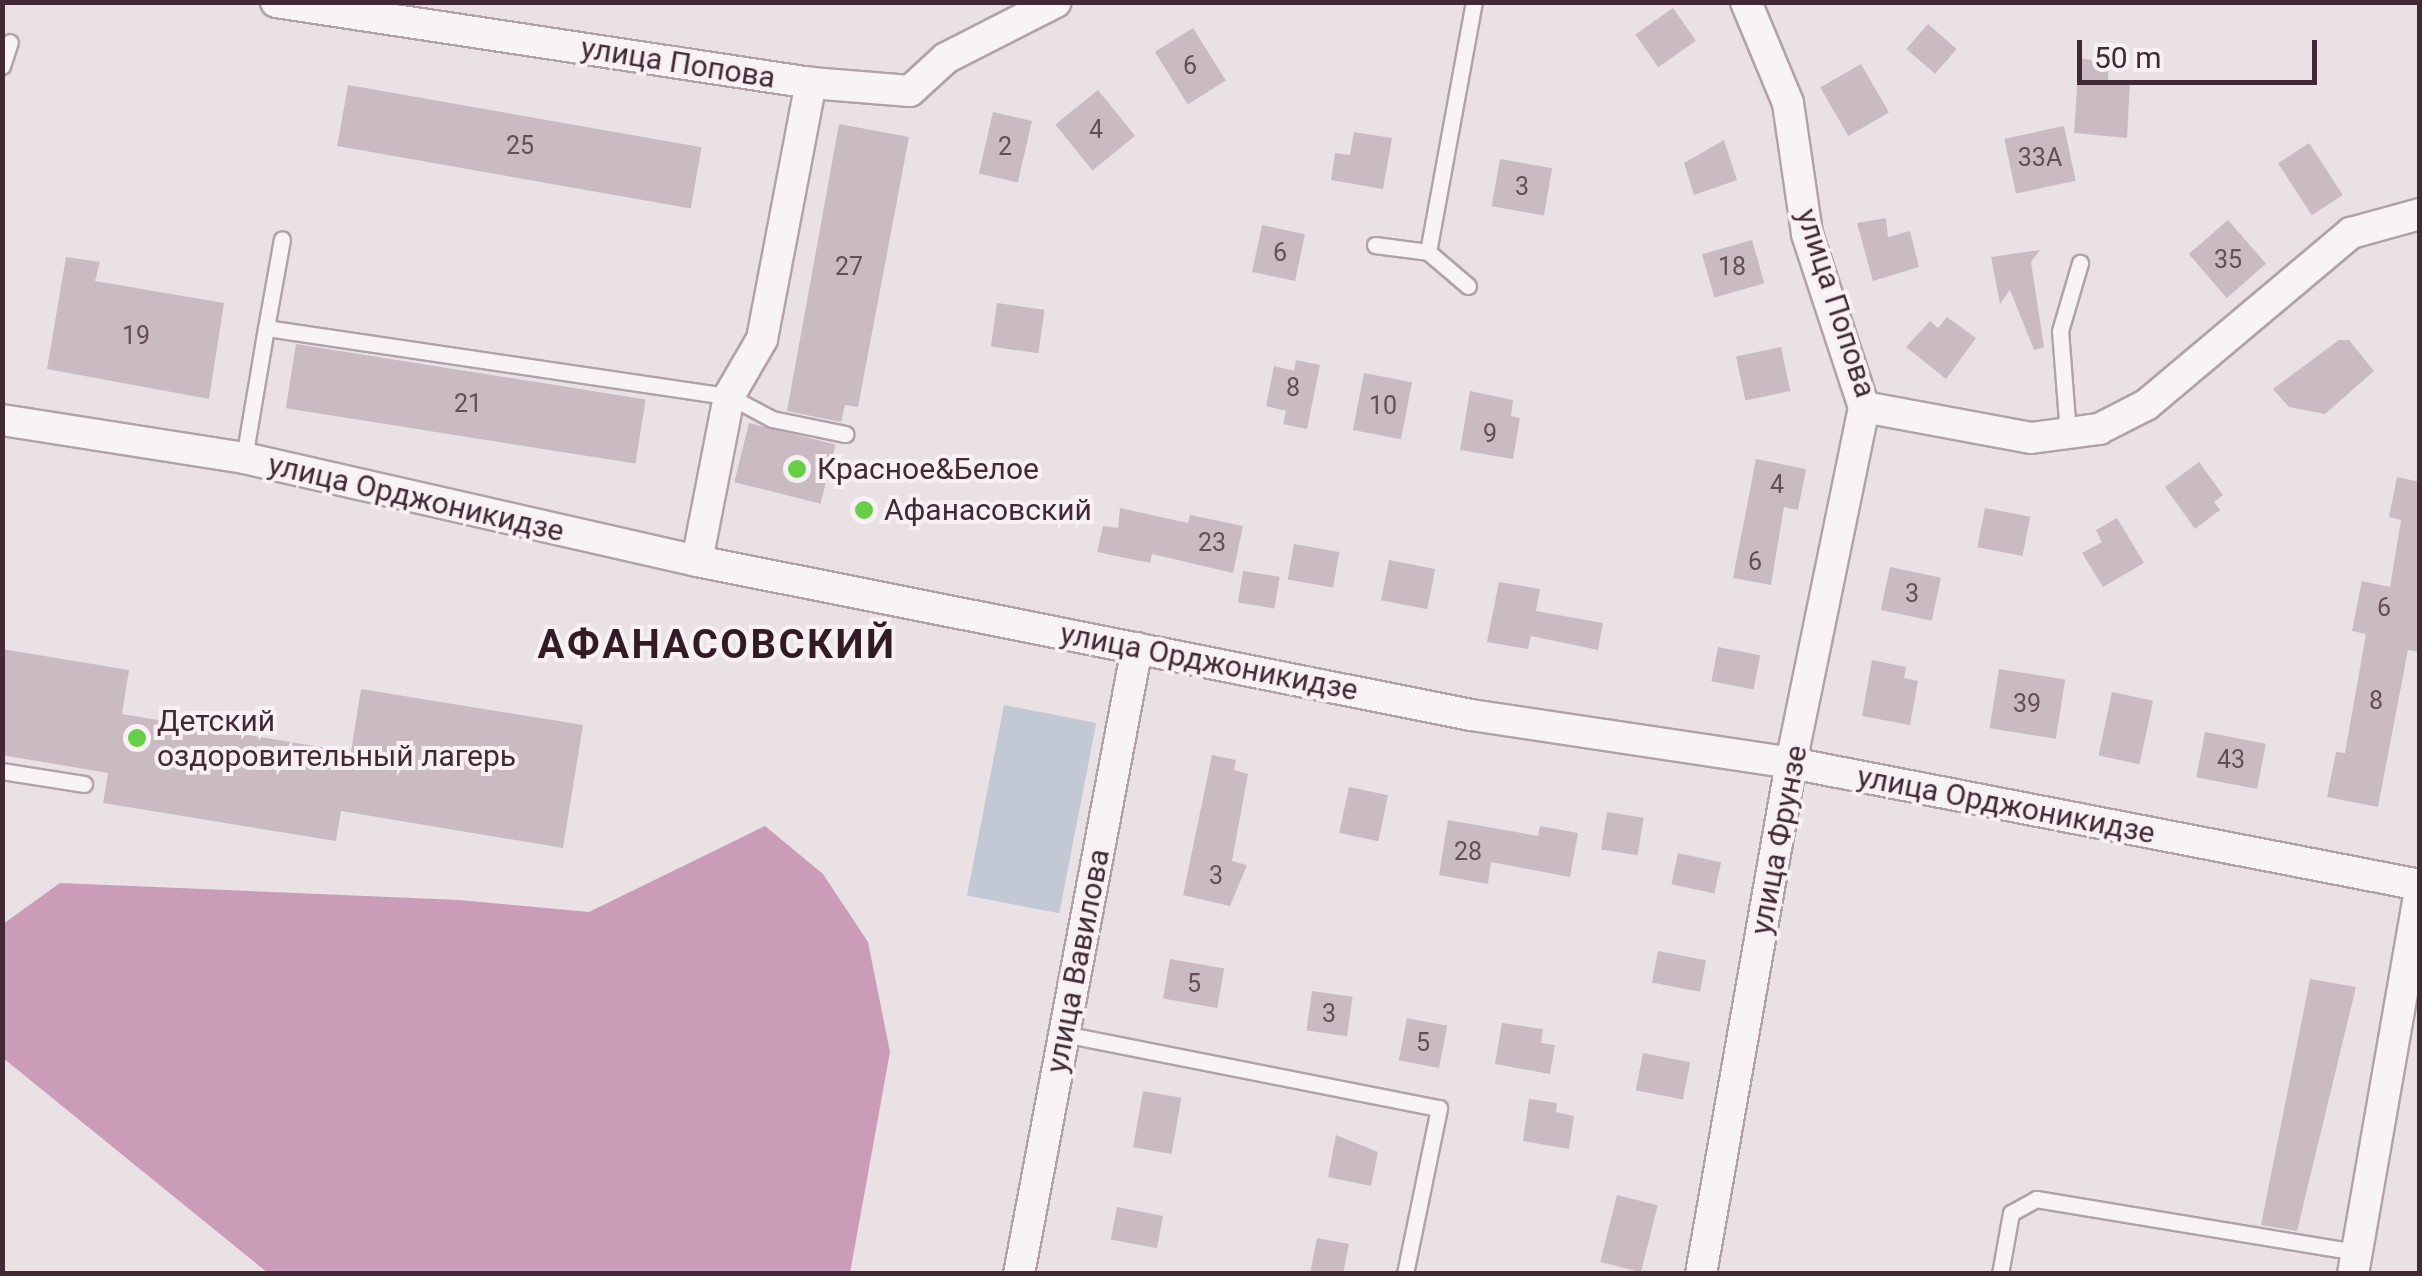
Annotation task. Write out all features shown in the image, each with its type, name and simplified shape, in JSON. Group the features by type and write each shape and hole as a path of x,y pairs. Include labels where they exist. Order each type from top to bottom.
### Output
{"street":[{"name":"улица Попова","path":"276,2 810,83 910,91 946,58 1056,2"},
{"name":"улица Попова","path":"1746,2 1788,102 1807,234 1864,408 2031,438 2099,429 2146,406 2351,233 2420,214"},
{"path":"697,562 729,396 762,339 810,83"},
{"name":"улица Фрунзе","path":"1700,1274 1791,763 1864,408"},
{"name":"улица Орджоникидзе","path":"2,420 244,458 697,562 1471,715 1791,763 2420,888"},
{"name":"улица Вавилова","path":"1018,1274 1137,648"},
{"path":"2355,1263 2420,888"}],"lane":[{"path":"1428,252 1474,2"},
{"path":"2,66 10,42"},
{"path":"244,458 282,239"},
{"path":"1376,244 1428,252 1468,286"},
{"path":"2068,434 2060,331 2080,263"},
{"path":"266,328 729,396 772,419 846,434"},
{"path":"2,771 84,784"},
{"path":"1064,1034 1438,1108 1406,1274"},
{"path":"2000,1274 2010,1213 2036,1199 2355,1263"}],"shaded area":[{"path":"1004,705 1096,723 1059,913 967,895"},
{"path":"765,826 823,874 868,942 890,1052 850,1273 268,1273 3,1058 3,924 60,883 459,900 589,912"}],"building":[{"path":"1673,8 1696,41 1658,67 1635,34"},
{"path":"1928,24 1957,49 1935,74 1906,49"},
{"path":"1193,28 1226,81 1188,104 1155,52"},
{"path":"2079,58 2109,63 2108,80 2130,82 2127,138 2074,133"},
{"path":"1861,64 1889,112 1848,136 1820,88"},
{"path":"348,85 702,147 691,208 337,146"},
{"path":"1098,90 1135,136 1092,170 1055,125"},
{"path":"993,112 1032,121 1018,182 979,173"},
{"path":"839,124 909,137 858,407 845,405 841,422 787,411"},
{"path":"2064,126 2076,181 2016,193 2004,139"},
{"path":"1354,132 1392,138 1383,189 1331,180 1335,153 1350,155"},
{"path":"1724,140 1737,180 1694,195 1684,163"},
{"path":"2309,143 2343,195 2312,215 2278,163"},
{"path":"1500,159 1552,168 1544,215 1492,206"},
{"path":"1886,218 1888,237 1910,231 1919,267 1873,281 1857,223"},
{"path":"2228,220 2266,264 2227,298 2189,254"},
{"path":"1262,225 1305,234 1295,281 1252,272"},
{"path":"1752,240 1764,283 1714,298 1702,254"},
{"path":"2040,250 2031,262 2044,347 2034,350 2010,290 2000,304 1991,257"},
{"path":"66,257 100,262 95,281 224,303 209,399 47,369"},
{"path":"997,303 1045,310 1038,353 991,347"},
{"path":"1947,317 1976,338 1946,379 1906,347 1930,321 1938,328"},
{"path":"2339,340 2349,340 2374,371 2325,414 2289,407 2273,389"},
{"path":"296,344 646,399 635,464 286,408"},
{"path":"1781,347 1790,391 1745,401 1736,357"},
{"path":"1296,360 1320,365 1307,429 1283,424 1286,411 1266,406 1274,366 1294,371"},
{"path":"1364,373 1412,382 1401,439 1353,430"},
{"path":"1470,391 1513,400 1511,416 1520,418 1513,459 1460,450"},
{"path":"749,423 835,445 821,504 734,482"},
{"path":"1756,459 1806,469 1798,510 1784,507 1771,585 1733,578"},
{"path":"2199,462 2223,495 2214,502 2220,510 2195,529 2165,487"},
{"path":"2397,477 2420,482 2420,652 2408,650 2378,807 2327,797 2336,752 2345,753 2366,634 2352,631 2362,581 2390,587 2401,520 2389,517"},
{"path":"1120,508 1188,523 1190,515 1243,526 1233,573 1152,554 1150,563 1097,552 1103,526 1118,528"},
{"path":"1985,508 2030,517 2023,556 1977,547"},
{"path":"2117,518 2144,563 2103,587 2082,553 2102,542 2096,530"},
{"path":"1294,544 1339,552 1333,587 1288,579"},
{"path":"1389,560 1435,569 1427,609 1381,600"},
{"path":"1890,567 1941,578 1932,621 1881,610"},
{"path":"1243,571 1280,577 1275,608 1238,603"},
{"path":"1499,582 1540,589 1536,611 1603,623 1598,650 1531,636 1528,649 1487,642"},
{"path":"1718,647 1760,655 1754,690 1711,681"},
{"name":"Детский оздоровительный лагерь","path":"2,649 129,670 122,714 351,752 361,689 583,725 563,848 341,811 336,841 103,803 108,773 2,755"},
{"path":"1872,660 1906,667 1904,678 1918,681 1910,725 1862,716"},
{"path":"1999,669 2065,679 2056,739 1990,728"},
{"path":"2112,692 2153,701 2140,764 2098,756"},
{"path":"2205,732 2266,744 2257,789 2196,777"},
{"path":"1212,755 1236,760 1234,770 1248,774 1232,861 1247,865 1230,906 1183,895"},
{"path":"1349,787 1388,795 1378,841 1339,833"},
{"path":"1607,812 1644,818 1638,855 1601,850"},
{"path":"1448,820 1538,836 1540,826 1578,833 1570,877 1491,862 1488,884 1439,875"},
{"path":"1678,853 1721,862 1714,893 1671,884"},
{"path":"1658,951 1706,960 1700,992 1652,982"},
{"path":"1170,959 1224,969 1217,1008 1163,998"},
{"path":"2310,979 2356,987 2297,1231 2261,1225"},
{"path":"1312,991 1353,997 1347,1036 1306,1031"},
{"path":"1407,1018 1447,1026 1439,1068 1399,1060"},
{"path":"1502,1023 1543,1029 1541,1043 1555,1045 1550,1074 1495,1064"},
{"path":"1643,1053 1690,1062 1683,1099 1636,1090"},
{"path":"1143,1091 1181,1098 1172,1154 1133,1147"},
{"path":"1529,1099 1557,1103 1556,1112 1574,1116 1569,1149 1523,1141"},
{"path":"1336,1135 1378,1152 1371,1186 1328,1177"},
{"path":"1617,1195 1658,1205 1641,1272 1600,1262"},
{"path":"1117,1207 1163,1216 1157,1248 1111,1239"},
{"path":"1317,1238 1349,1244 1343,1274 1310,1274"}],"place":[{"name":"Красное&Белое","path":"797,469"},
{"name":"Афанасовский","path":"864,510"},
{"name":"Детский оздоровительный лагерь","path":"137,738"}],"district":[{"name":"АФАНАСОВСКИЙ","path":"717,645"}]}
